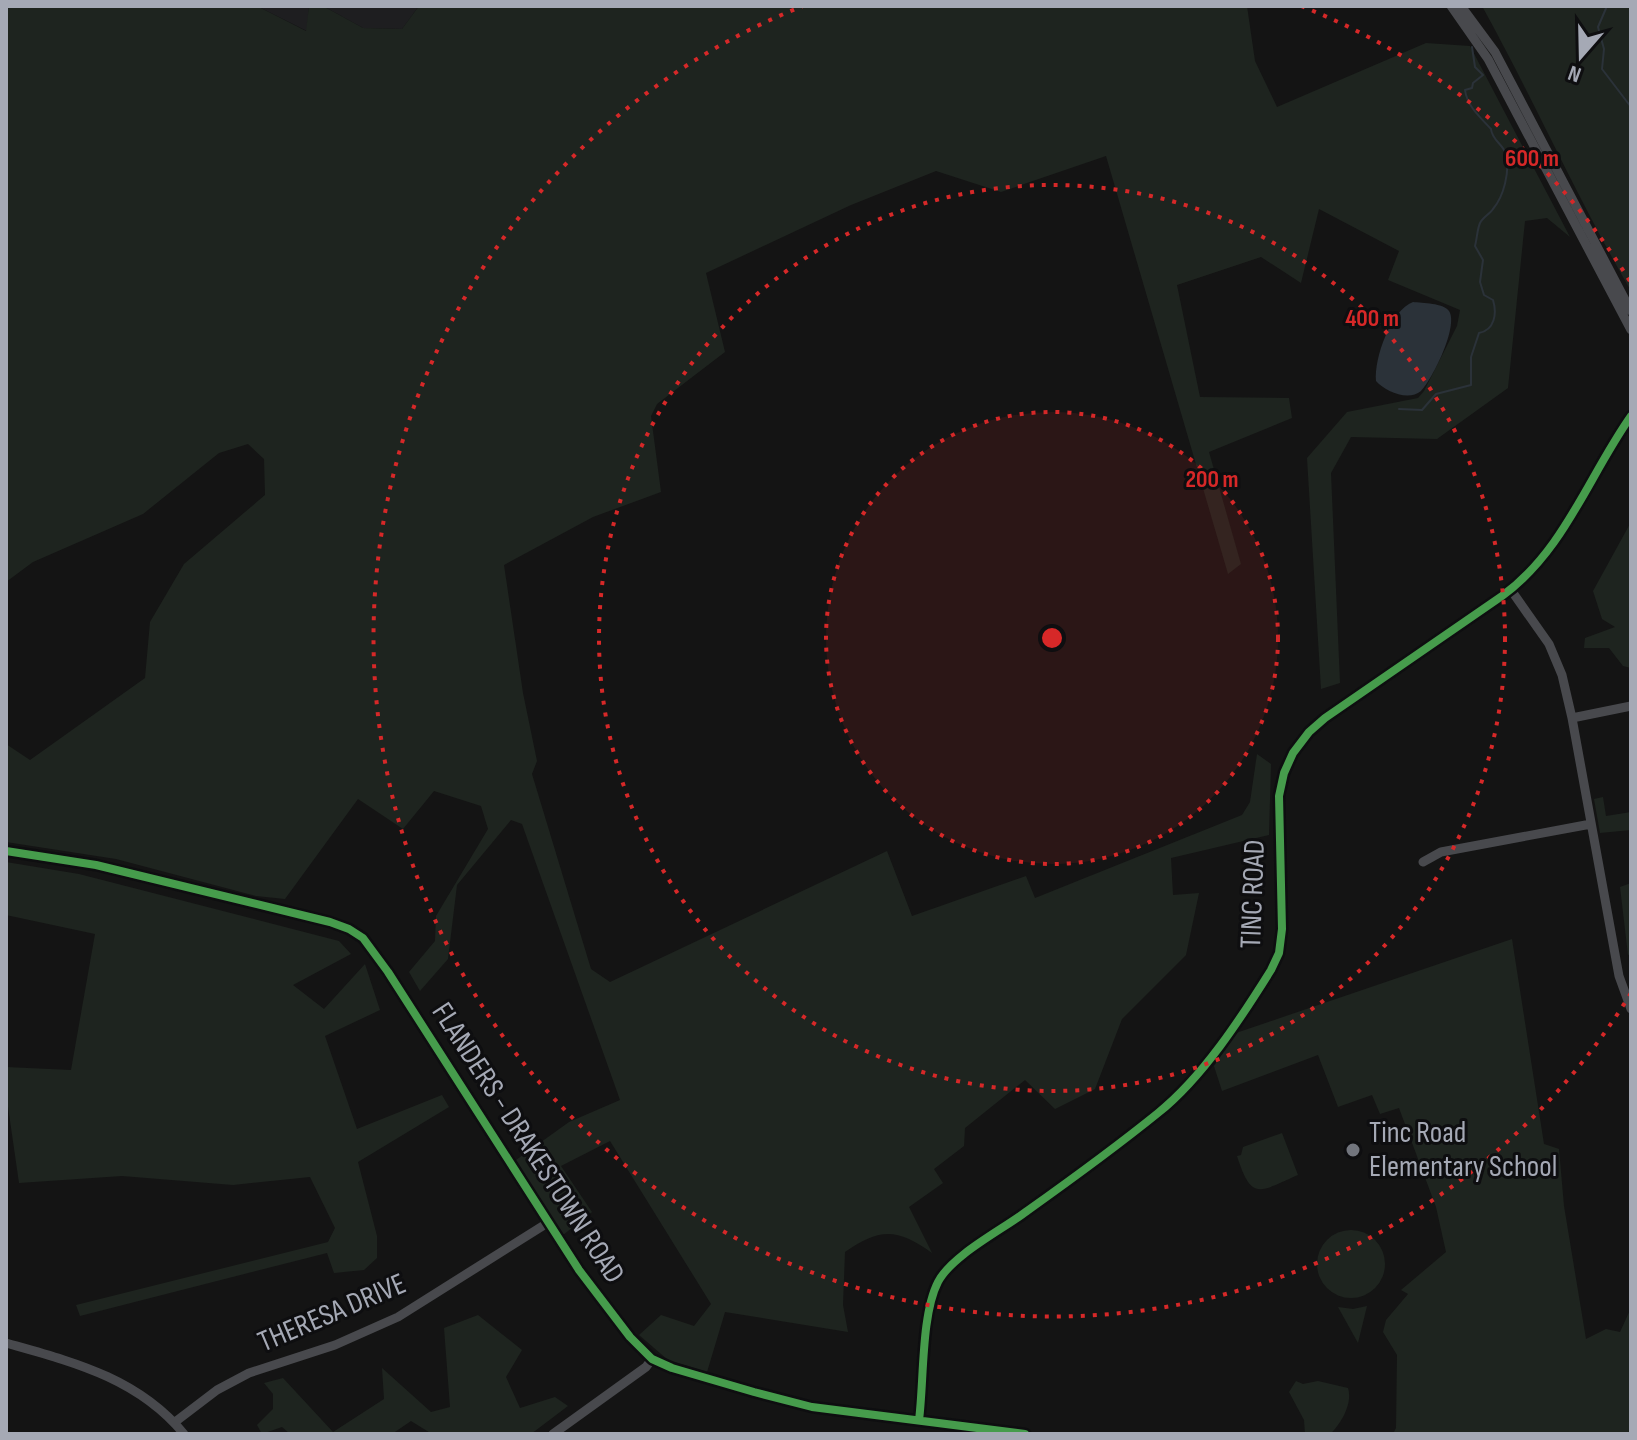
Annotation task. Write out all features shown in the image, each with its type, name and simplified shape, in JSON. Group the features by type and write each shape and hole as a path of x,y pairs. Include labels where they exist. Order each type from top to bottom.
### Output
{"street":[{"path":"1451,6 1488,59 1631,330"},
{"path":"1461,6 1495,52 1631,311"},
{"name":"TINC ROAD","path":"919,1420 929,1313 942,1275 958,1259 1168,1105 1204,1065 1271,970 1279,953 1282,929 1279,796 1284,773 1300,743 1325,718 1511,590 1551,548 1631,416"},
{"path":"1511,590 1549,644 1559,666 1572,718 1619,976 1631,1009"},
{"path":"1572,718 1631,706"},
{"path":"1423,862 1441,852 1591,824"},
{"name":"FLANDERS - DRAKESTOWN ROAD","path":"6,851 106,867 330,922 358,934 388,972 605,1304 652,1359 672,1368 785,1401 849,1413 1025,1434"},
{"name":"THERESA DRIVE","path":"175,1422 217,1390 249,1373 335,1345 398,1317 549,1222"},
{"path":"6,1343 113,1377 145,1397 175,1422 184,1434"},
{"path":"553,1434 646,1367 652,1359"}],"shaded area":[{"path":"6,6 257,6 306,31 309,6 323,6 363,28 402,29 419,6 1247,6 1255,61 1277,107 1426,43 1470,46 1570,237 1547,218 1525,221 1508,388 1437,439 1351,437 1331,473 1340,683 1321,689 1307,458 1347,412 1418,398 1457,326 1460,310 1388,280 1399,251 1319,209 1301,283 1261,257 1177,285 1200,397 1289,398 1292,418 1209,452 1241,564 1228,574 1106,156 1001,192 936,171 851,205 706,273 725,352 657,404 651,416 661,492 593,517 504,565 523,693 537,761 532,774 591,969 610,982 887,851 912,916 1026,876 1035,898 1242,815 1250,802 1257,754 1271,764 1269,835 1171,858 1173,895 1199,893 1186,955 1122,1019 1095,1089 1055,1109 1025,1080 965,1128 964,1146 934,1169 943,1183 909,1207 932,1253 909,1239 889,1234 869,1238 845,1252 843,1305 848,1332 725,1312 707,1372 668,1360 639,1335 661,1315 694,1326 711,1304 610,1141 561,1166 592,1212 563,1235 516,1160 569,1122 620,1100 522,824 511,820 457,885 448,959 420,991 409,972 435,941 436,916 488,829 481,806 434,791 403,829 358,799 285,899 256,896 116,859 6,842 6,744 30,760 145,678 150,622 184,564 265,495 264,459 248,444 219,453 143,514 33,562 6,582"},
{"path":"257,6 309,6 307,31"},
{"path":"323,6 419,6 402,29 363,28"},
{"path":"1482,6 1631,6 1631,291 1592,220"},
{"path":"1413,302 1446,308 1451,318 1450,328 1443,352 1426,385 1416,394 1403,395 1380,385 1376,381 1376,371 1391,324"},
{"path":"1631,522 1631,668 1623,666 1609,648 1584,648 1585,638 1615,627 1602,619 1593,591"},
{"path":"1603,797 1606,816 1631,812 1631,830 1600,833 1594,799"},
{"path":"6,862 79,874 339,941 351,954 293,985 324,1009 365,964 380,1010 325,1036 357,1129 442,1095 449,1107 358,1162 377,1236 377,1258 364,1270 334,1273 327,1253 80,1316 76,1305 328,1242 335,1228 310,1177 233,1185 122,1176 19,1183 6,1093 6,1067 71,1070 95,934 6,915"},
{"path":"1631,883 1631,954 1628,955 1620,887"},
{"path":"1512,939 1544,1144 1559,1149 1564,1206 1586,1339 1606,1329 1620,1332 1631,1308 1631,1434 1393,1434 1396,1428 1397,1355 1383,1332 1386,1320 1408,1294 1401,1290 1446,1252 1436,1207 1399,1108 1380,1114 1372,1095 1338,1107 1318,1055 1222,1091 1214,1066 1236,1033"},
{"path":"1282,1133 1298,1175 1266,1188 1253,1187 1242,1171 1237,1156 1241,1155 1243,1147"},
{"path":"1344,1230 1358,1230 1370,1235 1380,1245 1385,1264 1380,1283 1370,1293 1358,1298 1344,1298 1332,1293 1322,1283 1317,1271 1317,1257 1322,1245 1332,1235"},
{"path":"1367,1306 1358,1343 1338,1307 1353,1309"},
{"path":"478,1315 522,1350 506,1377 520,1408 555,1397 568,1406 531,1434 432,1434 411,1421 392,1434 290,1434 282,1427 262,1434 257,1425 273,1409 273,1394 264,1383 283,1378 333,1432 384,1399 382,1368 431,1412 450,1407 444,1328"},
{"path":"1296,1381 1303,1384 1318,1381 1348,1388 1349,1400 1345,1413 1330,1434 1305,1434 1304,1420 1289,1392"}],"waterway":[{"path":"1607,6 1598,27 1604,49 1602,69 1631,107"},
{"path":"1399,409 1422,410 1436,394 1471,385 1471,357 1479,333 1492,325 1495,315 1493,300 1484,295 1480,282 1483,260 1475,246 1480,223 1497,204 1503,190 1507,161 1503,148 1466,96 1465,90 1472,88 1473,83 1483,75 1475,67 1472,47"}],"cycle path":[{"path":"919,1420 929,1312 938,1282 945,1272 966,1253 1094,1163 1175,1098 1220,1046 1271,970 1279,953 1282,929 1279,796 1293,753 1325,718 1524,578 1559,535 1631,416"},
{"path":"6,851 96,865 330,922 363,938 388,972 579,1270 630,1337 652,1359 672,1368 812,1407 1025,1434"}],"place":[{"name":"Tinc Road Elementary School","path":"1353,1150"}]}
